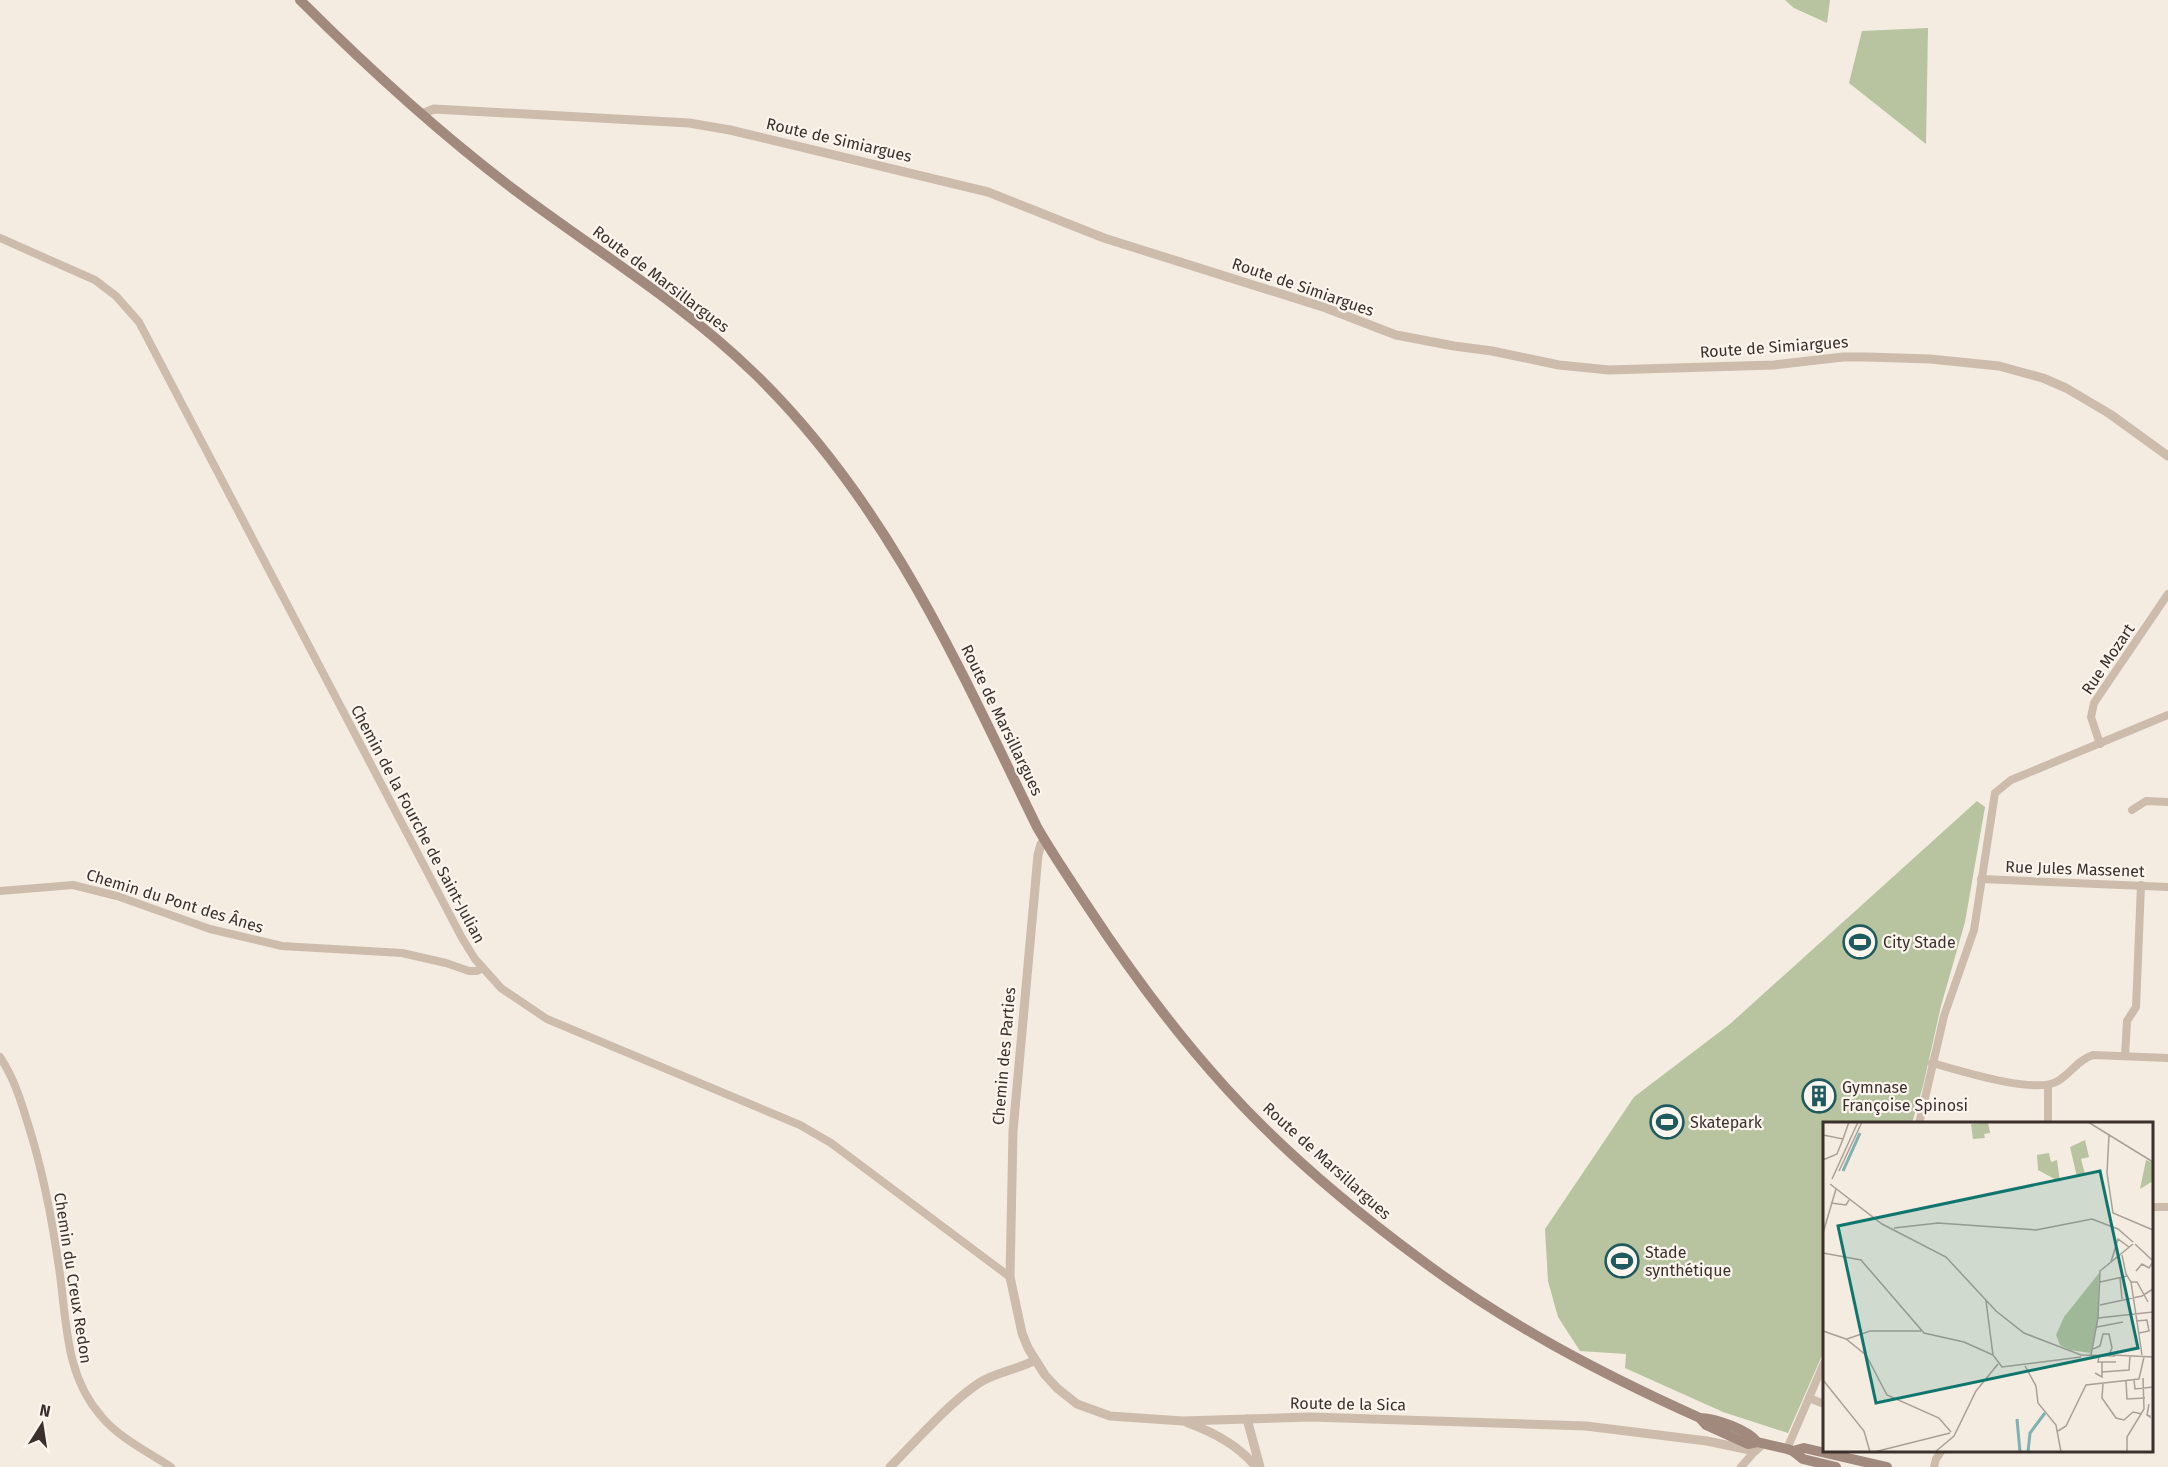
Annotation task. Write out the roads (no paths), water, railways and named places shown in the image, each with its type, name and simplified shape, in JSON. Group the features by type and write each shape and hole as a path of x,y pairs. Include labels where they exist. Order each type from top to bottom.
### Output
{"main road":[{"name":"Route de Marsillargues","path":"300,0 392,89 514,189 642,281 708,332 756,374 799,421 858,494 900,556 937,622 1045,840 1109,940 1168,1018 1227,1089 1293,1155 1420,1260 1486,1305 1560,1349 1700,1418 1706,1425 1748,1444 1790,1450"},
{"path":"1790,1450 1804,1448 1847,1462 1887,1467"},
{"path":"1790,1450 1803,1459 1836,1467"}],"street":[{"name":"Route de Simiargues","path":"422,114 435,109 716,127 968,186 1110,240 1326,308 1396,335 1500,352 1558,365 1609,370 1654,369 1774,365 1843,357 1867,357 1930,358 2019,370 2043,378 2091,401 2168,456"},
{"name":"Chemin de la Fourche de Saint-Julian","path":"0,238 95,280 116,296 139,322 462,938 483,968 501,988 546,1018 800,1125 831,1143 1010,1277"},
{"name":"Rue Mozart","path":"2100,744 2091,717 2094,703 2168,594"},
{"path":"1918,1122 1944,1016 1974,930 1995,793 2011,780 2168,715"},
{"path":"2132,810 2146,801 2168,801"},
{"name":"Chemin des Parties","path":"1010,1277 1013,1131 1038,855 1041,844 1045,840"},
{"name":"Rue Jules Massenet","path":"1981,879 2168,887"},
{"name":"Chemin du Pont des Ânes","path":"0,891 73,885 117,896 210,929 272,944 402,953 469,971 483,968"},
{"path":"2125,1056 2127,1021 2136,1007 2141,885"},
{"path":"1932,1063 2007,1082 2048,1085 2057,1082 2084,1058 2093,1055 2168,1058"},
{"name":"Chemin du Creux Redon","path":"0,1058 19,1094 40,1161 57,1255 70,1359 77,1380 101,1417 116,1430 171,1467"},
{"path":"2048,1085 2048,1122"},
{"name":"Route de la Sica","path":"1010,1277 1022,1333 1035,1360 1057,1388 1077,1404 1110,1416 1183,1421 1311,1417 1586,1426 1707,1442 1759,1445"},
{"path":"890,1467 979,1383 1035,1360"},
{"path":"1790,1450 1823,1365"},
{"path":"1809,1398 1823,1404"},
{"path":"1247,1419 1258,1467"},
{"path":"1183,1421 1207,1430 1248,1457 1258,1467"},
{"path":"1741,1467 1759,1445"},
{"path":"1934,1467 1941,1452"}],"place":[{"name":"City Stade","path":"1860,942"},
{"name":"Gymnase Françoise Spinosi","path":"1819,1096"},
{"name":"Skatepark","path":"1667,1122"},
{"name":"Stade synthétique","path":"1622,1261"}]}
